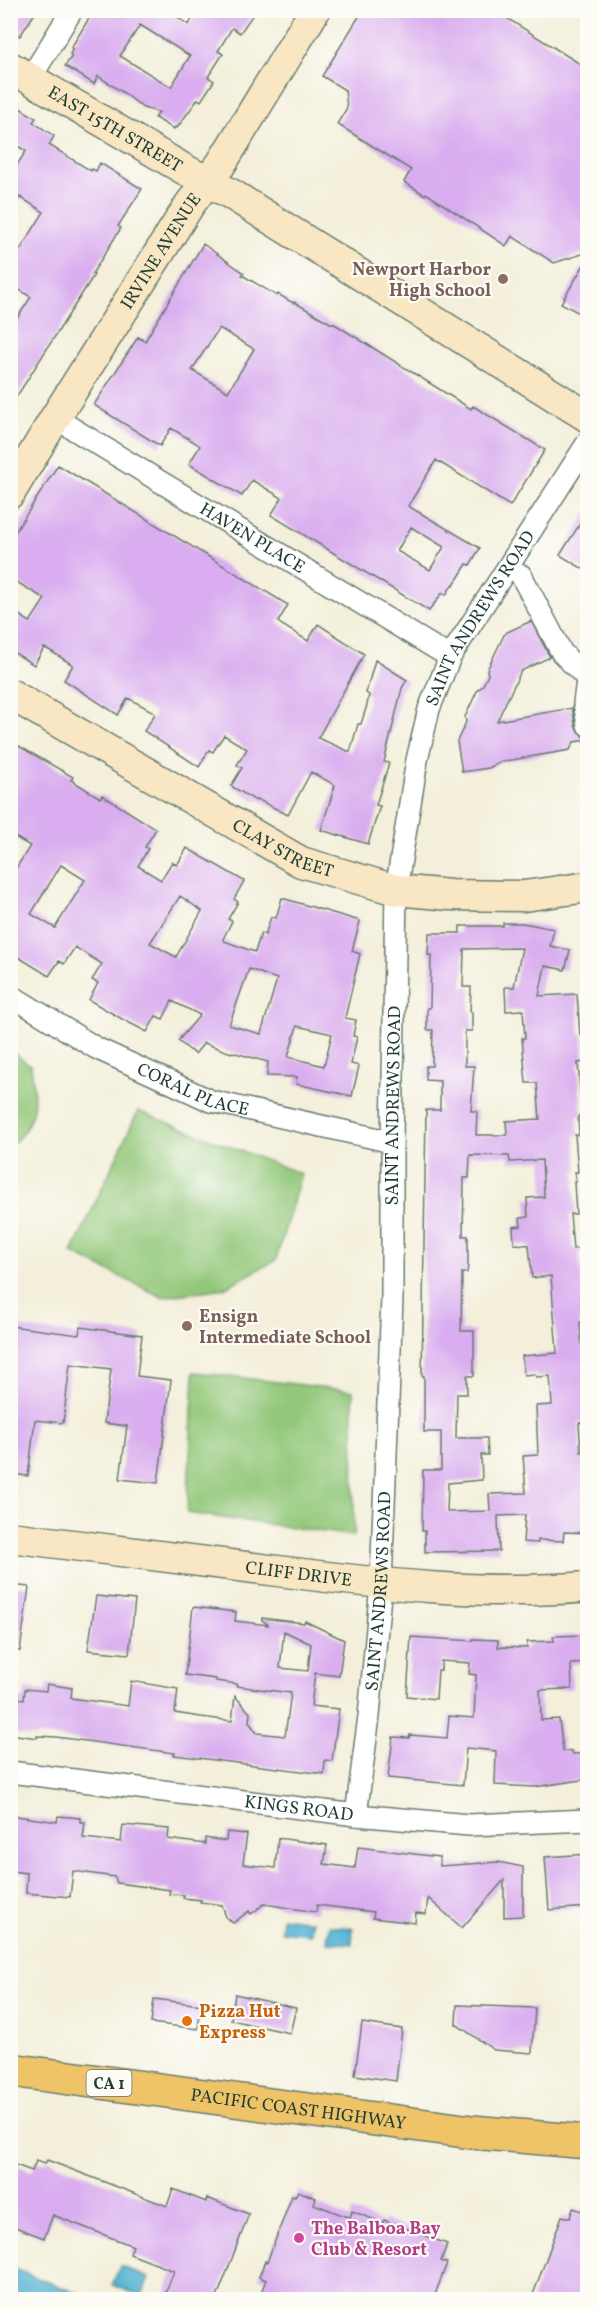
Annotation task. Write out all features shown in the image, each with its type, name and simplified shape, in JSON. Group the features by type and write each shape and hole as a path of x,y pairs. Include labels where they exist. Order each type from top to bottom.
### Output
{"highway":[{"name":"PACIFIC COAST HIGHWAY","path":"10,2070 472,2132 588,2142"}],"street":[{"path":"20,73 72,10"},
{"name":"IRVINE AVENUE","path":"10,493 190,204 221,164 315,10"},
{"name":"EAST 15TH STREET","path":"20,73 231,194 588,417"},
{"name":"HAVEN PLACE","path":"55,418 450,657"},
{"name":"SAINT ANDREWS ROAD","path":"356,1815 369,1716 381,1584 392,1298 396,890 417,760 429,709 450,657 588,442"},
{"path":"521,575 562,653 587,675 584,703 588,725"},
{"name":"CLAY STREET","path":"10,694 301,862 396,890 450,895 524,896 588,887"},
{"name":"CORAL PLACE","path":"10,995 96,1048 212,1101 392,1142"},
{"name":"CLIFF DRIVE","path":"10,1537 381,1584 475,1591 555,1590 588,1587"},
{"name":"KINGS ROAD","path":"10,1772 356,1815 469,1825 588,1820"}],"green space":[{"path":"10,1050 31,1066 34,1089 31,1119 11,1145"},
{"path":"138,1111 301,1174 276,1260 224,1288 162,1297 72,1253"},
{"path":"194,1372 353,1391 354,1536 187,1513"}],"water":[{"path":"282,1917 312,1921 311,1934 281,1931"},
{"path":"329,1926 353,1928 352,1944 327,1942"},
{"path":"120,2266 149,2278 142,2296 112,2285"},
{"path":"11,2268 93,2299 11,2299"}],"building":[{"path":"10,10 37,10 20,36 10,30"},
{"path":"94,10 167,10 189,25 196,10 256,10 240,33 232,28 218,51 223,54 208,77 214,81 201,101 198,99 174,129 155,118 159,112 143,108 98,76 94,84 65,66 72,56 70,54 73,49 71,48","holes":["140,25 190,56 171,87 120,56"]},
{"path":"363,10 494,10 588,69 588,245 582,254 554,263 512,236 506,246 426,193 425,195 404,182 411,170 337,124 347,108 345,90 322,76"},
{"path":"10,102 36,118 33,122 54,136 49,145 91,171 92,169 96,171 100,163 142,189 118,226 121,228 92,274 94,275 10,407 10,329 31,297 10,284 10,266 44,212 20,197 10,212 10,176 26,151 11,142 18,130 10,125"},
{"path":"203,244 244,273 242,275 277,296 278,294 333,323 471,409 473,406 545,450 510,506 436,460 408,506 480,548 470,565 467,564 446,595 442,593 429,611 271,515 282,498 252,480 242,496 189,464 200,446 196,443 171,428 160,446 94,405 138,337 145,341","holes":["219,328 254,349 228,392 192,370","411,527 444,547 430,570 397,551"]},
{"path":"588,258 588,318 561,303"},
{"path":"58,465 288,605 278,622 282,625 308,641 318,624 364,654 318,738 350,752 358,724 361,724 367,705 369,695 366,693 375,660 407,680 402,688 384,762 389,763 376,805 380,806 368,844 321,830 335,785 311,772 288,815 257,799 256,801 231,786 242,768 237,765 247,749 224,735 213,752 209,750 199,767 144,731 155,714 152,711 128,698 118,715 64,680 73,665 49,650 44,648 34,665 10,650 10,609 30,622 45,599 10,578 10,540"},
{"path":"588,511 588,572 560,555"},
{"path":"531,621 550,657 521,671 497,721 572,708 576,728 586,740 574,742 570,750 500,762 489,768 462,772 457,741 466,722 465,717 478,689 482,687 488,675 487,670 505,633"},
{"path":"17,745 73,777 71,780 100,798 102,795 156,829 145,847 148,849 138,866 161,880 172,862 177,865 187,848 244,881 234,899 238,902 228,919 232,921 224,941 255,952 261,933 265,935 271,917 276,918 282,898 360,921 352,951 360,954 345,1018 356,1020 353,1036 357,1037 351,1064 359,1066 352,1096 296,1084 297,1077 267,1076 268,1062 231,1053 204,1043 195,1054 178,1041 200,1015 172,1001 163,1019 156,1016 147,1032 122,1019 89,1000 98,983 92,980 102,964 75,947 64,964 59,961 49,976 10,952 10,878 30,846 10,834 10,756","holes":["61,865 85,880 55,928 31,914","180,896 202,911 176,957 150,943","249,969 277,979 261,1034 229,1025","297,1026 332,1034 324,1066 288,1057"]},
{"path":"503,923 523,923 554,929 550,946 570,950 565,970 545,966 539,996 577,994 580,1035 583,1034 584,1062 578,1063 582,1116 578,1116 579,1135 575,1135 578,1172 575,1172 576,1182 574,1182 576,1214 570,1214 573,1249 579,1248 586,1322 580,1322 582,1351 587,1351 588,1422 579,1423 581,1452 588,1451 588,1533 564,1532 563,1541 523,1542 525,1515 498,1516 499,1551 425,1552 425,1531 422,1531 423,1470 441,1470 441,1432 424,1432 424,1376 422,1376 426,1110 440,1110 440,1081 426,1080 426,1066 432,1066 433,1030 427,1030 427,1008 430,1008 429,933 460,933 460,926 503,926","holes":["522,948 514,987 505,987 506,1011 523,1010 525,1038 522,1038 526,1083 537,1083 540,1119 506,1121 507,1135 476,1135 477,1111 471,1111 474,1066 465,1066 465,1031 472,1031 472,1012 470,1012 471,987 463,987 464,949","470,1155 509,1156 510,1162 542,1160 544,1197 527,1198 528,1217 520,1218 521,1226 513,1227 514,1244 529,1245 532,1278 551,1276 557,1353 522,1356 524,1375 550,1376 552,1405 536,1406 538,1455 523,1456 526,1493 489,1494 490,1511 447,1512 448,1483 482,1480 481,1455 488,1455 487,1438 456,1438 457,1394 467,1394 467,1376 474,1376 474,1331 461,1331 462,1273 467,1273 468,1265 468,1236 463,1236 464,1178 469,1178"]},
{"path":"10,1326 79,1335 80,1327 142,1335 137,1376 171,1380 158,1483 120,1479 127,1426 104,1423 111,1369 70,1364 63,1423 35,1420 28,1476 10,1474"},
{"path":"10,1585 29,1587 20,1651 10,1650"},
{"path":"96,1596 135,1600 129,1654 88,1650"},
{"path":"193,1607 236,1612 235,1621 269,1625 262,1618 304,1623 305,1621 344,1640 339,1676 315,1673 311,1706 339,1709 332,1761 325,1760 324,1774 56,1737 37,1736 37,1738 10,1734 10,1697 24,1699 25,1689 46,1691 47,1684 72,1688 71,1698 128,1706 131,1681 178,1689 175,1713 201,1717 232,1721 235,1696 250,1713 249,1722 257,1733 285,1736 291,1693 236,1686 237,1684 216,1681 216,1679 185,1675","holes":["284,1631 311,1644 308,1671 280,1668"]},
{"path":"588,1635 588,1663 571,1664 572,1689 540,1690 541,1720 559,1719 563,1751 572,1751 573,1754 588,1753 588,1779 534,1787 495,1785 496,1751 466,1748 463,1785 388,1778 393,1737 409,1738 410,1735 447,1738 449,1716 474,1718 476,1675 469,1674 470,1663 441,1661 441,1670 438,1670 436,1699 407,1696 411,1637 473,1641 473,1639 498,1640 498,1647 527,1648 527,1642 554,1641 553,1636"},
{"path":"10,1815 57,1822 58,1816 80,1818 80,1822 85,1822 83,1838 121,1842 123,1825 169,1829 168,1839 205,1844 205,1838 226,1841 227,1832 247,1834 243,1864 275,1868 278,1838 327,1845 324,1864 355,1868 358,1847 439,1857 440,1866 498,1862 523,1867 523,1916 504,1917 504,1880 462,1928 428,1898 426,1914 416,1913 415,1923 373,1918 374,1912 317,1905 316,1912 264,1904 251,1914 249,1911 233,1923 226,1917 222,1905 183,1898 184,1895 169,1894 170,1890 117,1883 115,1877 73,1871 70,1897 26,1893 27,1873 10,1871"},
{"path":"588,1854 588,1907 549,1910 545,1857"},
{"path":"235,1994 296,2008 290,2033 231,2020"},
{"path":"154,1999 201,2005 198,2029 151,2023"},
{"path":"457,2005 535,2008 532,2053 494,2050 456,2024"},
{"path":"362,2023 402,2029 396,2081 355,2075"},
{"path":"47,2160 167,2206 173,2189 206,2202 207,2198 249,2214 216,2300 163,2300 174,2271 130,2254 133,2246 53,2215 44,2238 10,2225 10,2163 32,2171 36,2161 45,2164"},
{"path":"298,2191 316,2198 314,2204 350,2218 352,2211 383,2223 384,2220 447,2244 441,2261 447,2263 433,2300 258,2300 266,2280 259,2277 292,2196 295,2197"},
{"path":"573,2208 588,2213 588,2300 531,2300 562,2216 570,2218"}],"place":[{"name":"Newport Harbor High School","path":"503,279"},
{"name":"Ensign Intermediate School","path":"187,1326"},
{"name":"Pizza Hut Express","path":"187,2021"},
{"name":"The Balboa Bay Club & Resort","path":"299,2238"}]}
